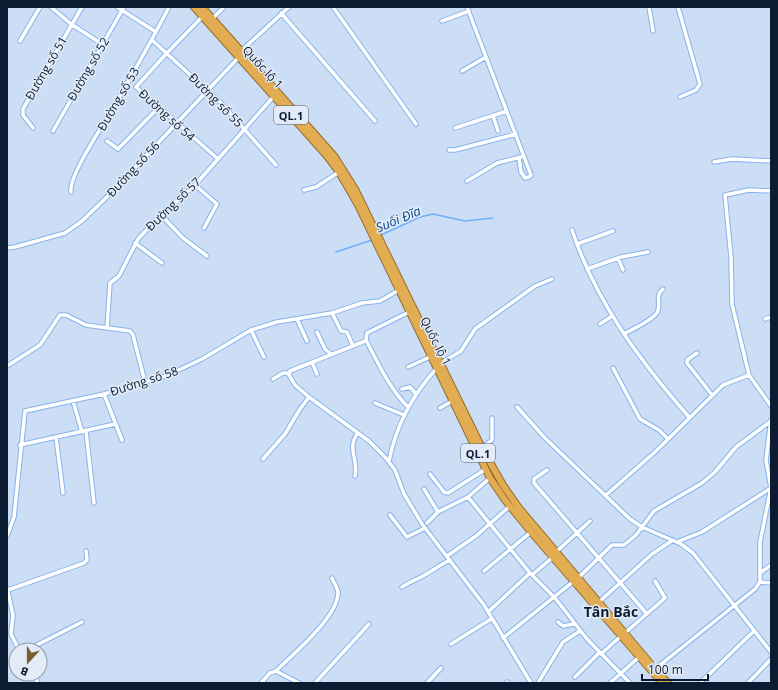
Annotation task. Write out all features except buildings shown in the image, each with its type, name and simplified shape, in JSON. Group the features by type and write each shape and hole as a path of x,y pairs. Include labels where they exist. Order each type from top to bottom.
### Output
{"highway":[{"name":"Quốc lộ 1","path":"194,7 240,54 335,157 351,180 409,312 432,356 439,365 490,478 531,532 555,555"},
{"name":"Quốc lộ 1","path":"202,7 339,172 374,233"},
{"name":"Quốc lộ 1","path":"378,242 482,448 511,498 576,580 623,635 668,683"},
{"name":"Quốc lộ 1","path":"576,580 599,602 639,657 662,683"}],"street":[{"path":"20,41 40,7"},
{"path":"51,7 71,24 102,44"},
{"name":"Đường số 51","path":"33,128 23,115 23,108 82,7"},
{"path":"116,7 123,9 156,32"},
{"name":"Đường số 53","path":"71,192 73,182 88,149 152,40 169,7"},
{"path":"212,19 224,7"},
{"name":"Đường số 56","path":"7,248 65,233 75,227 108,197 240,54 290,7"},
{"path":"333,7 416,124"},
{"path":"649,7 653,31"},
{"path":"678,7 700,84 696,90 680,97"},
{"path":"442,21 468,8 531,174 527,178 521,172 520,158"},
{"name":"Đường số 52","path":"53,131 123,9"},
{"path":"281,14 375,121"},
{"name":"Đường số 54","path":"202,16 136,87 217,158"},
{"name":"Đường số 55","path":"152,40 225,107 276,165"},
{"path":"462,71 486,57"},
{"name":"Đường số 57","path":"107,328 110,282 119,276 135,243 161,215 195,185 217,158 274,95"},
{"path":"107,141 118,149 159,107"},
{"path":"455,128 507,111"},
{"path":"493,116 498,131"},
{"path":"449,150 455,150 516,134"},
{"path":"467,181 498,163 524,156"},
{"path":"714,162 732,159 771,161"},
{"path":"304,190 316,187 339,172"},
{"path":"195,185 217,204 204,228"},
{"path":"771,191 749,190 725,195 732,257 732,304 749,374 771,406"},
{"path":"161,215 183,238 207,256"},
{"path":"572,230 598,294 624,334 662,386 689,417"},
{"path":"577,244 613,231"},
{"path":"135,243 162,263"},
{"path":"587,269 618,258 648,252"},
{"path":"618,258 623,270"},
{"path":"389,461 394,438 408,407 416,394 439,365 464,348 475,329 535,286 552,278"},
{"path":"624,334 655,315 658,309 658,296 663,289"},
{"name":"Đường số 58","path":"7,536 14,517 24,411 104,394 175,373 251,330 268,325 332,313 362,303 380,301 399,290"},
{"path":"408,407 398,397 366,340 367,333 409,312"},
{"path":"332,313 341,331 347,332 353,346"},
{"path":"7,366 40,345 60,315 66,315 86,326 130,331 133,336 145,382"},
{"path":"600,324 612,316"},
{"path":"765,319 771,317"},
{"path":"297,319 307,341"},
{"path":"251,330 264,357"},
{"path":"317,332 325,349 331,354"},
{"path":"273,379 282,373 289,373 366,340"},
{"path":"697,353 687,360 687,363 712,395"},
{"path":"408,367 432,356"},
{"path":"312,362 317,374"},
{"path":"613,368 640,419 658,430 668,439"},
{"path":"289,373 295,385 358,432 379,449 389,461 404,494 425,528 488,612 531,683"},
{"path":"606,495 668,439 712,395 728,382 749,374"},
{"path":"402,389 410,387 416,394"},
{"path":"104,394 122,440"},
{"path":"263,459 285,434 300,409 310,397"},
{"path":"440,408 454,400"},
{"path":"73,401 82,432"},
{"path":"375,403 404,415"},
{"path":"517,407 540,433 630,519 642,527 677,542 693,553 771,652"},
{"path":"482,448 492,440 492,418"},
{"path":"760,582 760,542 771,488 766,460 771,421"},
{"path":"503,638 555,598 612,545 624,545 642,527 654,511 702,483 715,472 736,447 771,421"},
{"path":"20,445 116,424"},
{"path":"86,431 94,503"},
{"path":"355,476 356,471 352,443 358,432"},
{"path":"56,437 63,493"},
{"path":"430,474 444,492 448,493 486,469"},
{"path":"547,470 534,479 534,483 647,614"},
{"path":"427,523 438,512 468,497 490,478"},
{"path":"677,542 702,532 771,488"},
{"path":"424,489 438,512"},
{"path":"468,497 531,574 555,598 580,631 630,683"},
{"path":"402,587 414,579 420,578 449,558 510,506"},
{"path":"390,515 409,538 425,528"},
{"path":"488,612 555,555 590,521"},
{"path":"484,571 531,532"},
{"path":"599,602 652,554 673,540"},
{"path":"15,642 9,628 13,615 7,589 84,563 87,560 86,551"},
{"path":"760,573 771,565"},
{"path":"261,683 270,673 276,671 324,622 335,607 338,593 332,578"},
{"path":"575,677 666,597 655,581"},
{"path":"655,669 760,582 770,582"},
{"path":"451,644 492,619"},
{"path":"43,642 82,622"},
{"path":"558,622 563,626 574,624"},
{"path":"314,683 369,624"},
{"path":"538,683 563,642 580,631"},
{"path":"700,683 754,631"},
{"path":"610,683 639,657"},
{"path":"748,683 771,659"},
{"path":"427,683 441,668"},
{"path":"276,671 299,683"}],"waterway":[{"name":"Suối Đĩa","path":"381,235 420,217 433,214 465,221 493,218"},
{"name":"Suối Đĩa","path":"336,252 372,240"}],"district":[{"name":"Tân Bắc","path":"611,611"}]}
